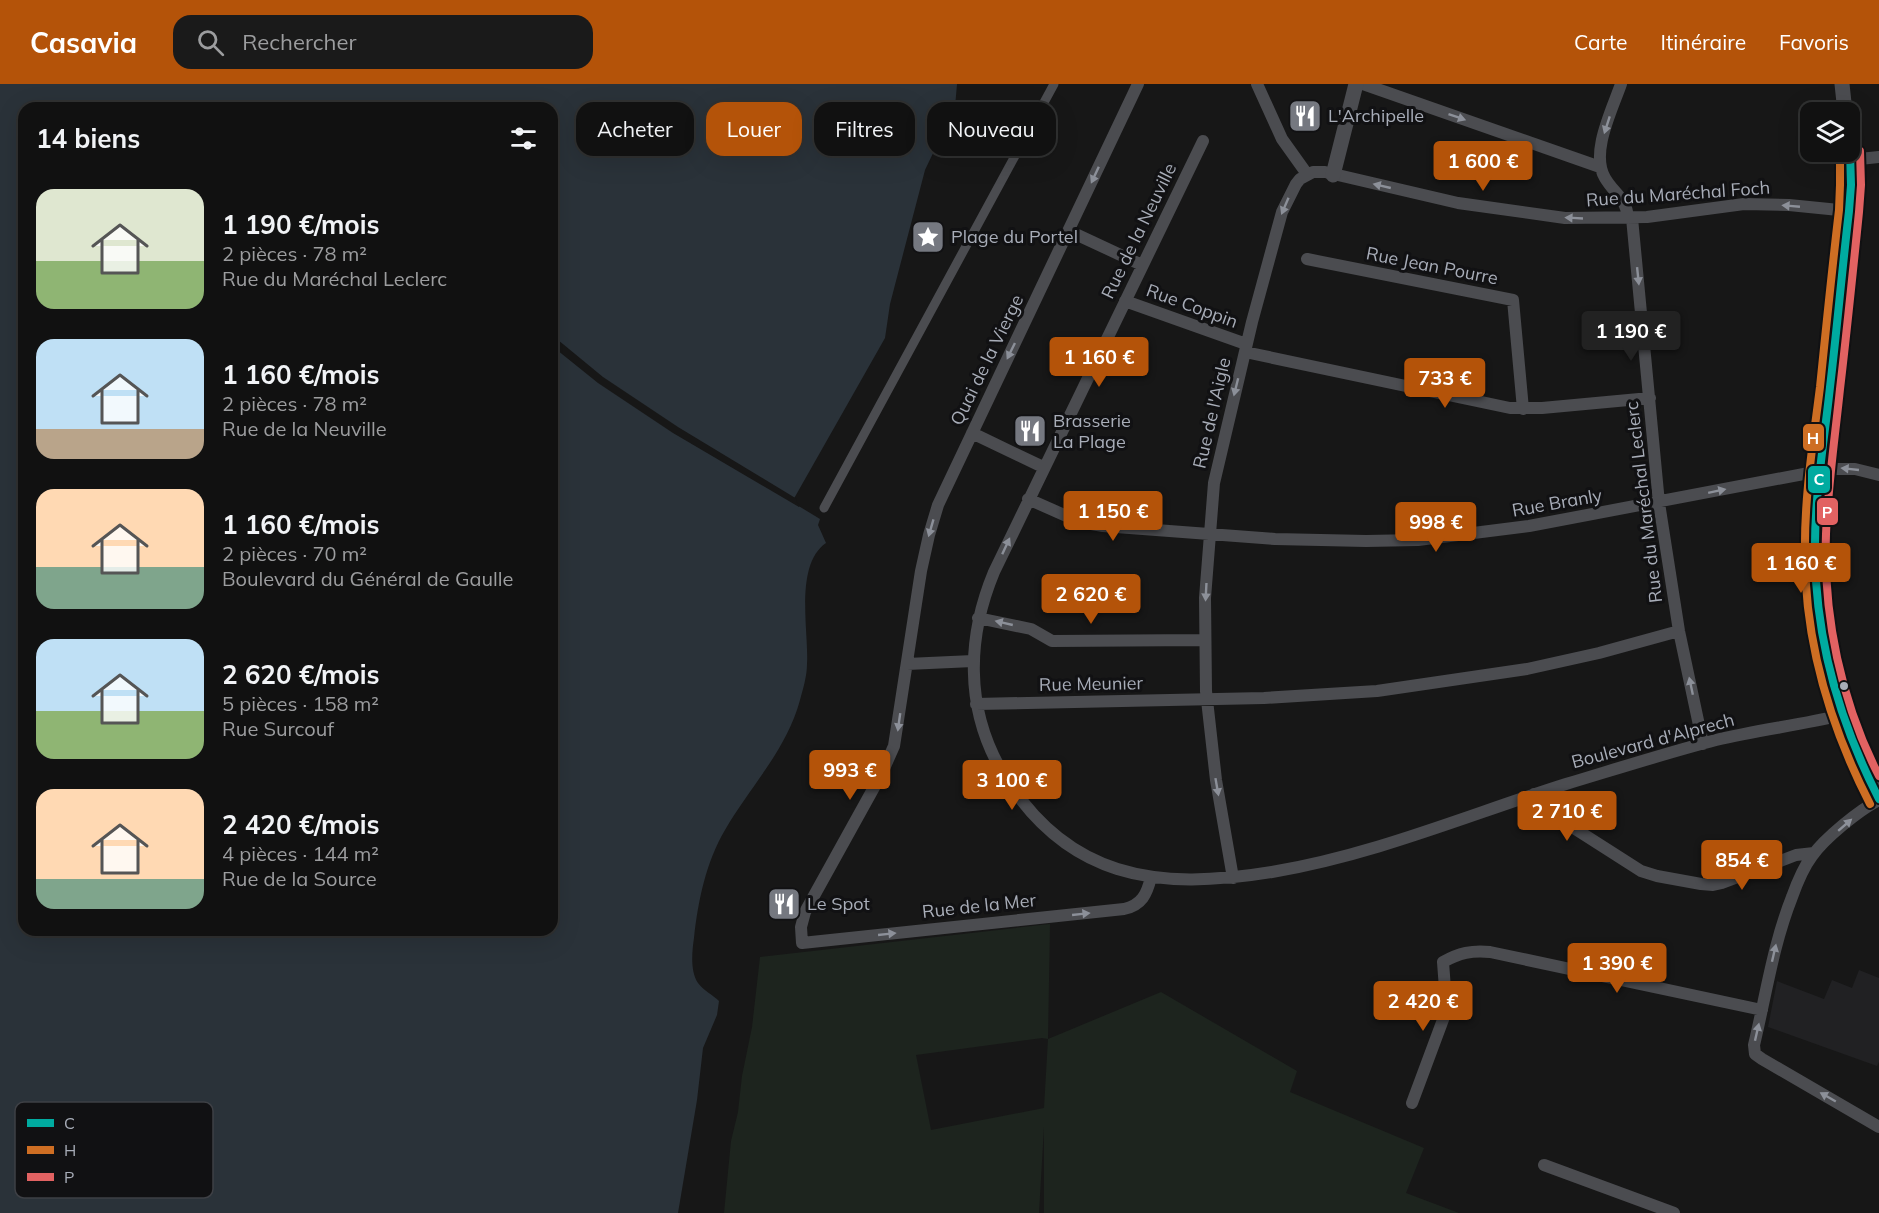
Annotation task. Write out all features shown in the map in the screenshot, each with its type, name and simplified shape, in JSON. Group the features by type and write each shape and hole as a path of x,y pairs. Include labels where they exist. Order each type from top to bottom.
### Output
{"street":[{"path":"824,508 1054,84"},
{"name":"Quai de la Vierge","path":"801,932 804,912 891,755 898,728 928,536 941,498 1138,84"},
{"path":"1257,84 1282,140 1307,174 1313,172 1332,174 1356,84"},
{"path":"1363,84 1600,167 1601,145 1621,84"},
{"path":"1842,84 1844,102"},
{"name":"Rue de la Neuville","path":"976,704 973,661 978,618 988,586 1028,499 1203,141"},
{"path":"1860,156 1879,157"},
{"path":"1850,162 1849,212 1816,529 1817,591 1828,662 1842,715 1862,766 1879,799 1862,810 1814,853 1798,879 1781,927 1754,1045 1755,1054 1762,1059 1879,1127"},
{"name":"Rue du Maréchal Leclerc","path":"1600,167 1604,177 1623,200 1630,218 1659,503 1679,631 1703,744"},
{"name":"Rue de l'Aigle","path":"1233,878 1216,780 1207,700 1205,640 1209,534 1216,470 1270,252 1282,212 1296,184 1307,174"},
{"name":"Rue du Maréchal Foch","path":"1332,174 1458,203 1565,218 1630,218 1744,204 1789,205 1849,212"},
{"path":"1069,231 1142,265"},
{"name":"Rue Jean Pourre","path":"1307,259 1513,300 1522,409"},
{"name":"Rue Coppin","path":"1125,301 1246,348 1522,409 1650,398"},
{"path":"972,433 1043,468"},
{"name":"Rue Branly","path":"1028,499 1091,525 1329,541 1418,540 1513,529 1659,503 1821,470 1849,468 1879,475"},
{"path":"978,618 1030,629 1052,641 1205,640"},
{"name":"Rue Meunier","path":"976,704 1207,700 1353,693 1483,677 1590,655 1679,631"},
{"path":"907,664 973,661"},
{"name":"Boulevard d'Alprech","path":"976,704 984,735 998,764 1017,794 1044,825 1062,841 1092,859 1114,868 1151,877 1179,880 1233,878 1311,865 1360,853 1534,794 1703,744 1842,715"},
{"path":"1534,794 1544,809 1635,868 1657,876 1713,885 1796,855 1814,853"},
{"name":"Rue de la Mer","path":"801,932 802,943 1124,909 1136,905 1144,898 1151,877"},
{"path":"1412,1104 1444,1017 1446,1002 1443,962 1469,951 1490,952 1762,1010"},
{"path":"1544,1165 1674,1213"}],"shaded area":[{"path":"0,84 957,84 955,102 927,102 927,156 932,156 925,170 890,304 885,338 792,502 820,519 818,525 826,543 816,553 806,583 805,682 786,736 725,830 708,868 701,896 692,955 695,978 719,1001 717,1015 703,1048 697,1100 678,1213 0,1213"},
{"path":"1050,924 1048,1039 1161,992 1297,1071 1290,1092 1424,1148 1406,1193 1459,1213 1044,1213 1044,1127 1039,1213 724,1213 731,1141 752,1027 760,957","holes":["1048,1039 1044,1108 931,1130 916,1055"]},
{"path":"1859,970 1879,978 1879,1062 1877,1066 1768,1027 1777,981 1824,999 1832,980 1852,988"}],"pier":[{"path":"558,340 603,377 678,427 797,499 799,507 673,433 598,383 558,351"}],"transit line":[{"name":"P","path":"1860,151 1859,212 1830,479 1826,565 1831,627 1837,658 1854,718 1879,776"},
{"name":"H","path":"1840,162 1839,210 1807,492 1806,588 1822,683 1843,745 1870,804"},
{"name":"C","path":"1850,162 1849,211 1818,492 1815,534 1816,587 1825,650 1833,681 1853,741 1879,799"}],"place":[{"name":"L'Archipelle","path":"1305,116"},
{"name":"Plage du Portel","path":"928,237"},
{"name":"Brasserie La Plage","path":"1030,431"},
{"name":"Le Spot","path":"784,904"}]}
